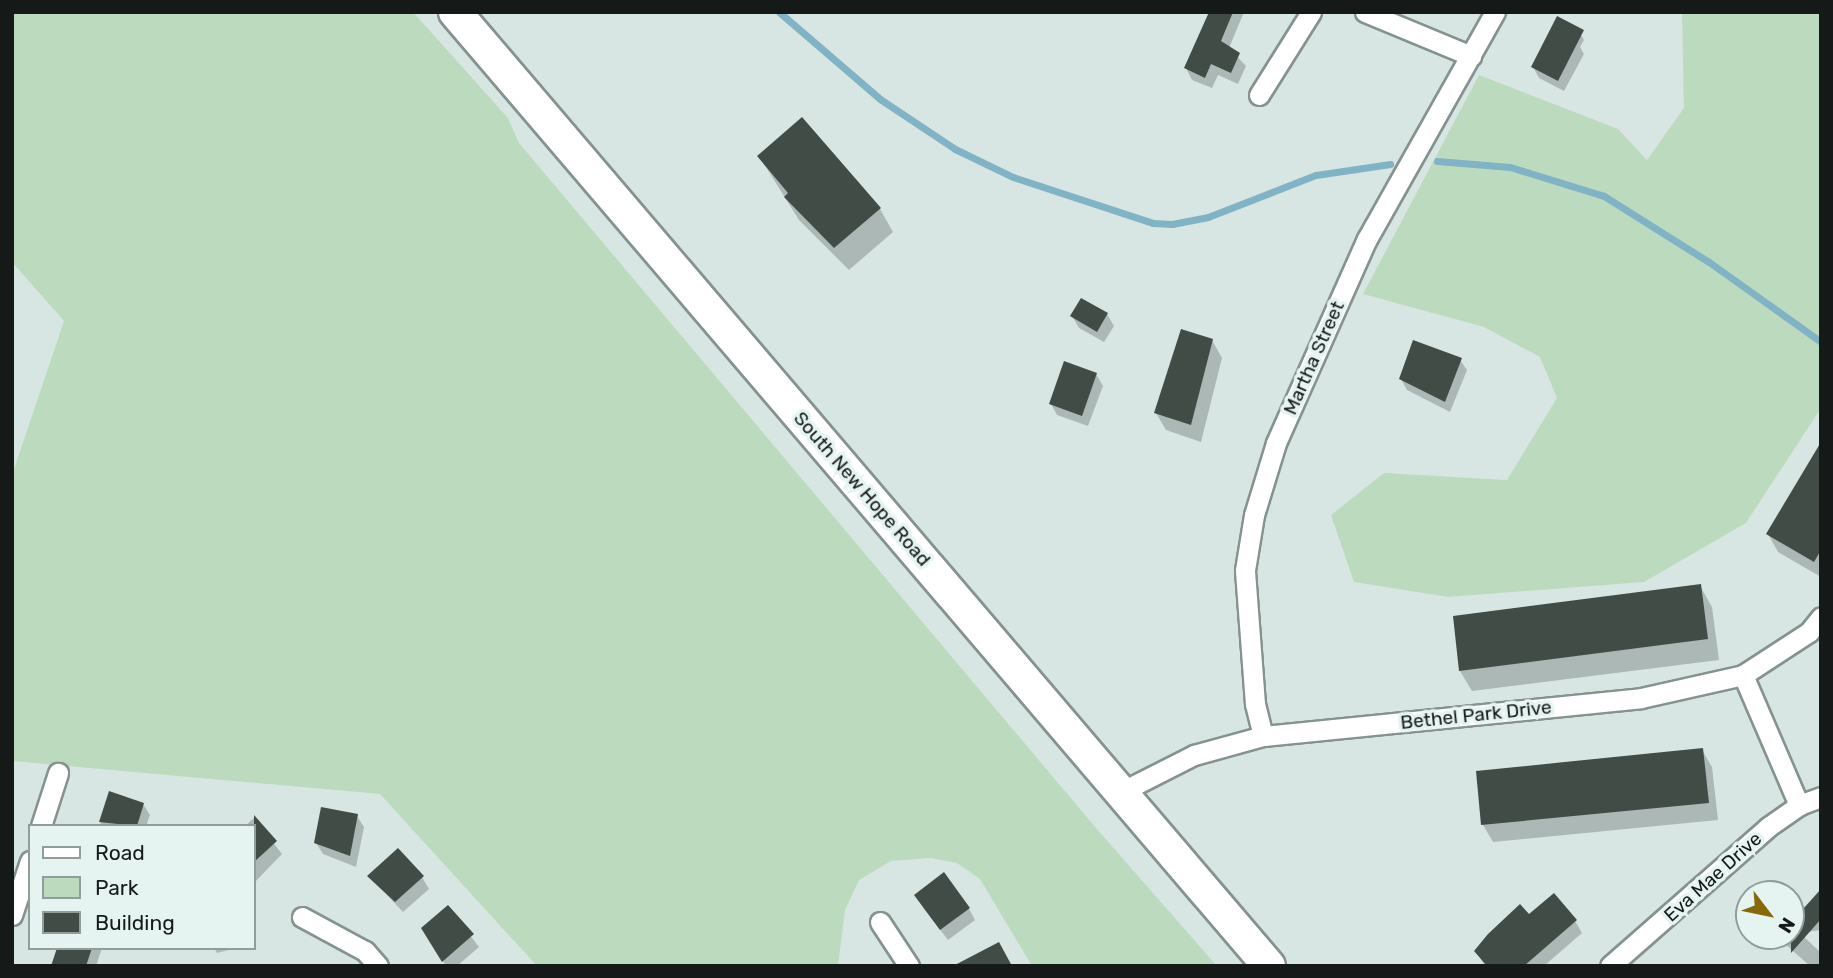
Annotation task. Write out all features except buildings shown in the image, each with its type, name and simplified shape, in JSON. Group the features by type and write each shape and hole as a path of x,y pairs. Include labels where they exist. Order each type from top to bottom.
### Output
{"main road":[{"name":"South New Hope Road","path":"455,12 1269,966"}],"street":[{"path":"1259,95 1311,12"},
{"path":"1365,12 1471,56"},
{"name":"Martha Street","path":"1263,736 1255,704 1246,603 1254,515 1276,443 1367,239 1495,12"},
{"name":"Bethel Park Drive","path":"1121,792 1194,755 1263,736 1641,698 1743,675 1809,632 1821,617"},
{"path":"1743,675 1799,805"},
{"path":"42,824 58,773"},
{"name":"Eva Mae Drive","path":"1611,966 1799,805 1821,797"},
{"path":"12,915 28,867"},
{"path":"302,917 365,951 378,966"},
{"path":"880,922 909,966"}],"green space":[{"path":"12,12 413,12 508,118 519,143 1096,828 1217,966 1032,966 980,879 957,863 931,858 891,861 859,880 845,910 838,966 537,966 380,794 12,761 12,475 64,321 12,262"},
{"path":"1682,12 1821,12 1821,408 1746,523 1644,582 1448,597 1354,582 1331,515 1384,473 1507,480 1557,398 1540,357 1484,327 1363,294 1479,75 1618,129 1647,160 1684,108"}],"waterway":[{"path":"779,12 880,99 955,149 1013,177 1153,223 1172,224 1208,217 1316,175 1390,164"},
{"path":"1437,161 1510,167 1604,196 1709,262 1821,342"}]}
